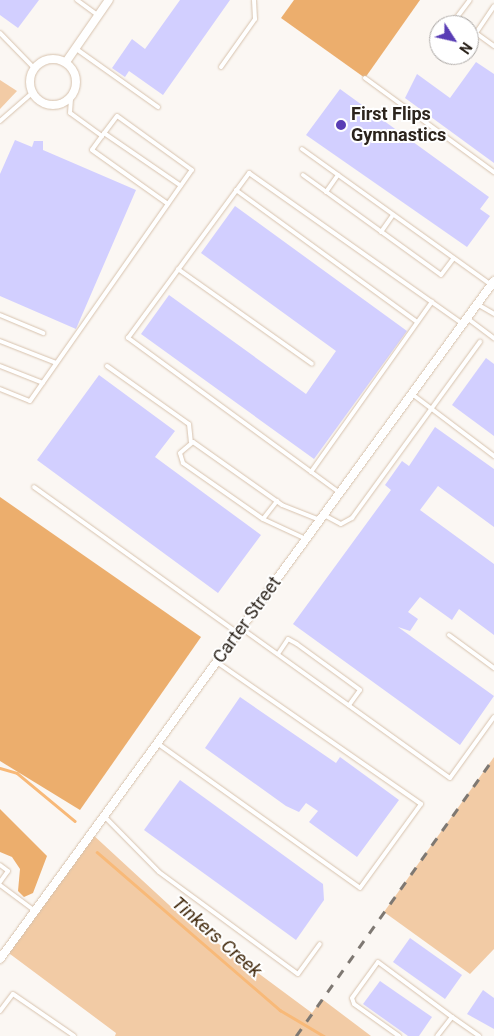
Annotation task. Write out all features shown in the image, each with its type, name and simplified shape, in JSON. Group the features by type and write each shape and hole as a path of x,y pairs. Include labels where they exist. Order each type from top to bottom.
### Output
{"street":[{"path":"66,62 109,0"},
{"path":"45,60 66,62 76,83 70,98 49,105 32,93 29,83 34,68 45,60"},
{"name":"Carter Street","path":"0,959 493,283"}],"lane":[{"path":"77,0 98,15"},
{"path":"221,67 255,18 254,0"},
{"path":"459,15 470,0"},
{"path":"479,28 494,6"},
{"path":"0,33 34,68"},
{"path":"479,35 494,45"},
{"path":"75,48 158,108"},
{"path":"365,78 494,172"},
{"path":"0,121 32,93"},
{"path":"70,98 70,114 181,186"},
{"path":"0,388 30,401 192,170 116,116 92,150 168,204"},
{"path":"302,149 454,258 493,283"},
{"path":"340,493 128,338 248,173 432,302 494,338"},
{"path":"303,175 441,275 454,258"},
{"path":"326,192 338,175"},
{"path":"236,190 417,322"},
{"path":"381,232 393,215"},
{"path":"178,268 312,364"},
{"path":"311,472 432,302"},
{"path":"477,304 494,314"},
{"path":"0,315 44,333"},
{"path":"0,340 56,363"},
{"path":"108,366 189,424 191,442 277,501 341,524 352,518 480,342"},
{"path":"0,366 43,383"},
{"path":"412,394 494,456"},
{"path":"191,442 180,453 180,459 263,518 306,539"},
{"path":"34,487 239,630 278,654 450,778 494,717"},
{"path":"263,518 277,501"},
{"path":"449,635 494,668"},
{"path":"278,654 288,640 298,644 360,690 349,705"},
{"path":"157,743 360,888 420,804 217,662"},
{"path":"104,816 159,872 298,974 320,944"},
{"path":"0,865 8,871 0,884 35,911"},
{"path":"399,1036 354,1004 352,998 378,962 479,1036"},
{"path":"0,1011 14,994 74,1036"},
{"path":"438,1036 452,1017"}],"shaded area":[{"path":"294,0 420,0 365,78 281,18"},
{"path":"0,80 17,91 0,109"},
{"path":"0,497 201,637 80,810 0,761"},
{"path":"494,757 494,949 470,974 384,912"},
{"path":"0,809 47,856 33,893 24,897 18,891 20,869 12,857 0,852"},
{"path":"91,833 181,916 312,1013 322,999 371,1036 115,1036 116,1033 6,951"}],"building":[{"path":"0,0 39,0 18,28 0,15"},
{"path":"180,0 230,0 163,95 129,71 125,77 112,68 132,39 145,49"},
{"path":"479,64 494,74 494,163 405,98 417,74 450,98 474,65"},
{"path":"340,89 489,197 480,209 490,216 467,247 306,135"},
{"path":"15,140 32,147 34,141 43,141 43,150 136,190 76,329 0,296 0,174"},
{"path":"235,206 407,331 314,459 141,334 169,295 306,394 336,351 201,253"},
{"path":"486,358 494,364 494,436 452,405"},
{"path":"99,375 175,431 155,457 261,535 218,593 37,460"},
{"path":"435,427 494,469 494,527 438,486 420,510 494,564 494,635 459,609 452,620 420,597 408,612 418,619 410,631 398,627 494,696 460,745 293,624 391,490 385,485 402,461 409,466"},
{"path":"240,697 336,763 340,757 399,800 357,857 309,822 318,811 306,803 299,812 286,806 205,748"},
{"path":"180,780 323,884 324,900 296,940 144,830"},
{"path":"410,938 462,975 445,999 393,962"},
{"path":"380,981 432,1017 419,1036 408,1036 363,1004"},
{"path":"483,990 494,998 494,1029 467,1014"}],"waterway":[{"name":"Tinkers Creek","path":"0,768 17,773 75,821"},
{"name":"Tinkers Creek","path":"97,852 280,1010 324,1036"}],"railway":[{"path":"296,1036 494,757"}],"place":[{"name":"First Flips Gymnastics","path":"341,125"}]}
